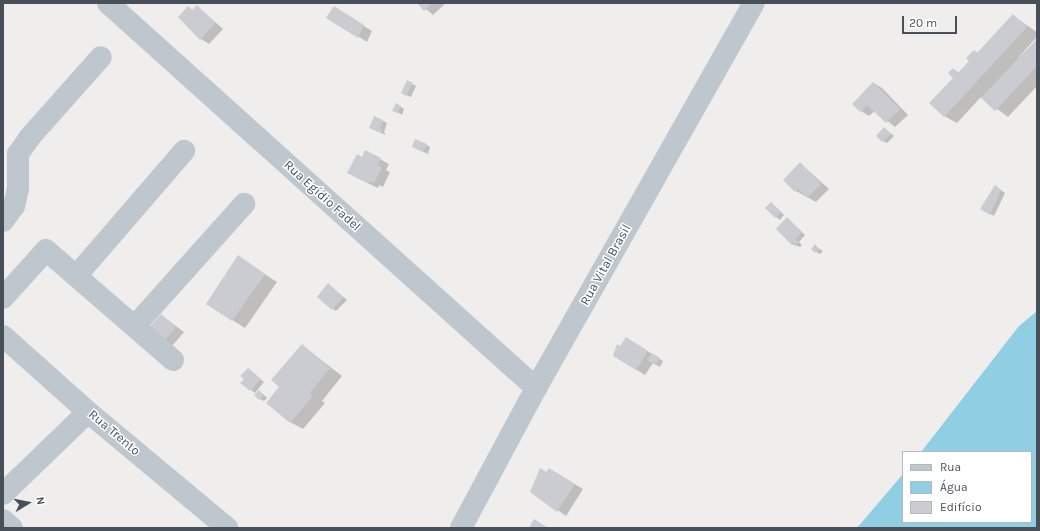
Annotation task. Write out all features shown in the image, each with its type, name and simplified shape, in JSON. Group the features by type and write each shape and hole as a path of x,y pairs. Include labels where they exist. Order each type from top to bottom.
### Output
{"street":[{"name":"Rua Egídio Fadel","path":"108,3 536,388"},
{"name":"Rua Vital Brasil","path":"460,528 536,388 754,3"},
{"path":"3,221 14,206 18,189 18,154 29,138 101,57"},
{"path":"77,275 184,151"},
{"path":"135,326 244,204"},
{"path":"3,298 46,250 77,275 173,360"},
{"name":"Rua Trento","path":"3,336 88,412 227,528"},
{"path":"3,494 88,412"},
{"path":"3,520 12,528"}],"water":[{"path":"1037,311 1037,528 857,528 902,475 902,523 1032,523 1032,451 922,451 1019,326"}],"building":[{"path":"417,3 432,3 424,11"},
{"path":"197,5 215,23 200,40 178,17 188,6 192,10"},
{"path":"334,6 364,25 358,38 326,18"},
{"path":"1013,14 1027,27 944,117 929,103 953,78 948,73 953,68 958,73 969,61 966,58 974,50 977,53"},
{"path":"1037,39 1037,66 995,111 981,98"},
{"path":"407,80 413,83 406,96 401,93"},
{"path":"873,82 900,109 886,123 867,105 860,112 852,104"},
{"path":"396,103 401,106 397,113 392,111"},
{"path":"374,116 383,120 380,129 383,130 381,133 369,128"},
{"path":"884,127 891,134 882,142 876,136"},
{"path":"415,139 427,144 423,152 412,147"},
{"path":"365,150 381,158 378,165 382,167 374,183 370,181 369,184 347,173 357,154 362,157"},
{"path":"800,162 821,184 807,198 798,189 795,192 783,180"},
{"path":"995,185 1001,190 990,215 980,209"},
{"path":"771,202 781,212 775,218 765,208"},
{"path":"787,217 802,232 795,239 799,242 795,245 792,242 791,244 776,229"},
{"path":"815,244 819,249 815,253 811,249"},
{"path":"238,255 265,274 232,321 206,304"},
{"path":"328,283 343,297 332,310 317,297"},
{"path":"161,314 176,327 163,342 148,329"},
{"path":"626,337 648,351 636,370 613,356 617,344 620,346"},
{"path":"302,344 330,368 310,393 313,396 290,423 266,403 279,387 271,380"},
{"path":"652,353 660,358 655,365 647,360"},
{"path":"248,368 261,379 250,391 240,383 244,379 240,376"},
{"path":"259,390 264,395 259,400 254,395"},
{"path":"540,468 546,472 549,468 575,484 557,512 530,492"},
{"path":"534,519 548,528 529,528"}]}
